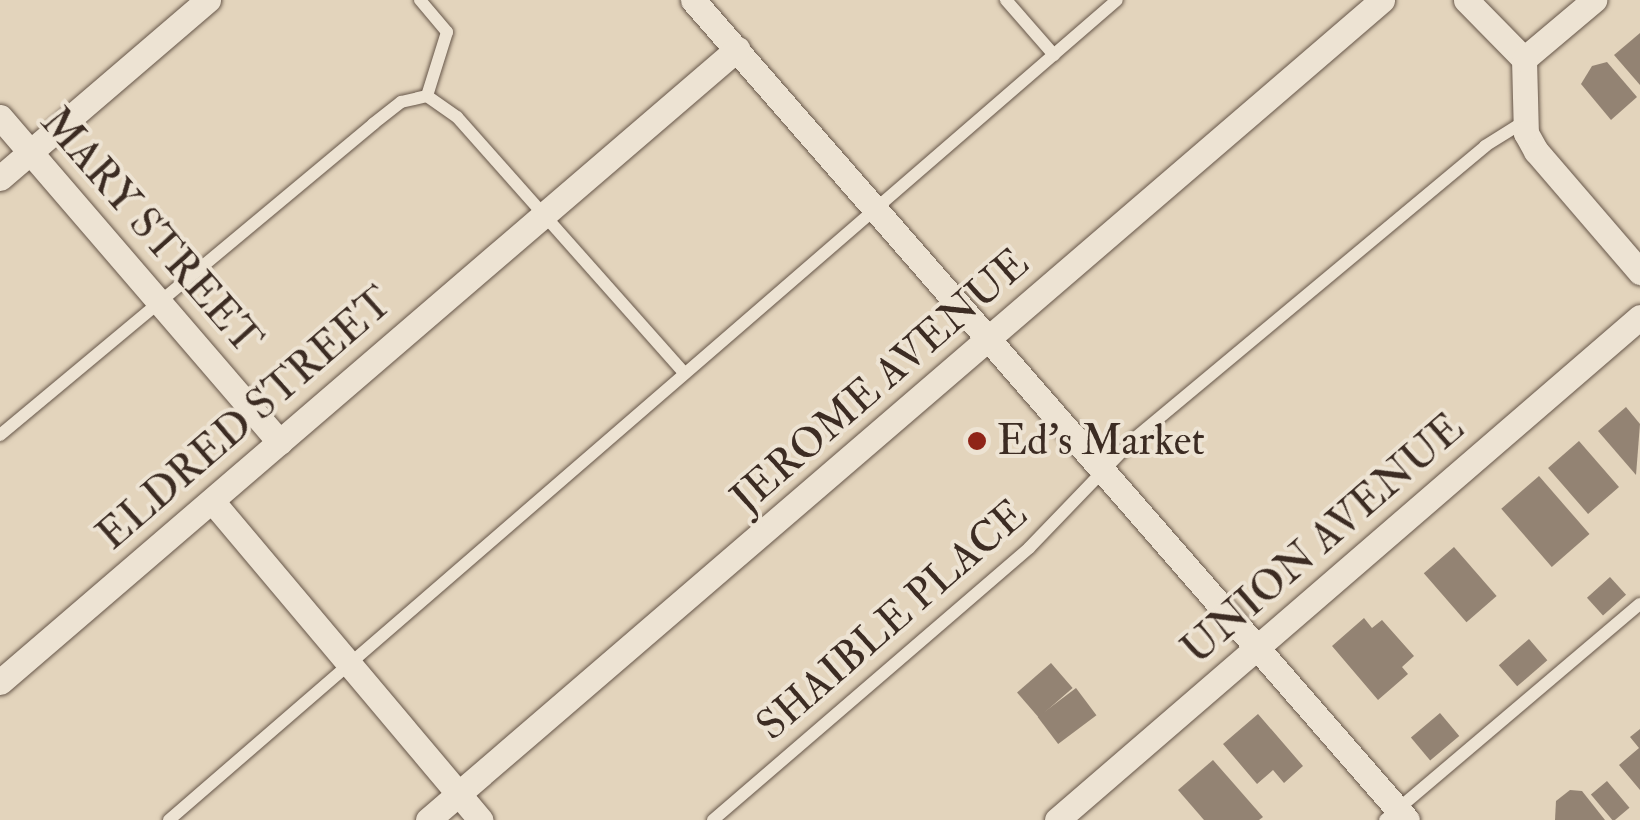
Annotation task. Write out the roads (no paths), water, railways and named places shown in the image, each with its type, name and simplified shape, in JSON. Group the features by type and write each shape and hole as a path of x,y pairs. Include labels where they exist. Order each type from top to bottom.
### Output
{"street":[{"path":"0,178 208,0"},
{"path":"693,0 1259,648 1396,816"},
{"name":"JEROME AVENUE","path":"428,820 1382,0"},
{"path":"1466,0 1524,59 1525,121 1536,151 1640,272"},
{"path":"1524,59 1594,0"},
{"name":"ELDRED STREET","path":"0,682 737,49"},
{"name":"MARY STREET","path":"0,117 280,442"},
{"name":"UNION AVENUE","path":"1057,820 1640,317"},
{"path":"212,501 481,820"}],"lane":[{"path":"420,0 447,32 427,96"},
{"path":"1006,0 1054,55"},
{"path":"169,820 1117,0"},
{"path":"0,435 372,124 401,102 427,96 457,117 684,373"},
{"name":"SHAIBLE PLACE","path":"713,820 1028,548 1104,469 1470,158 1525,121"},
{"path":"1396,816 1640,604"}],"place":[{"name":"Ed's Market","path":"977,441"}]}
